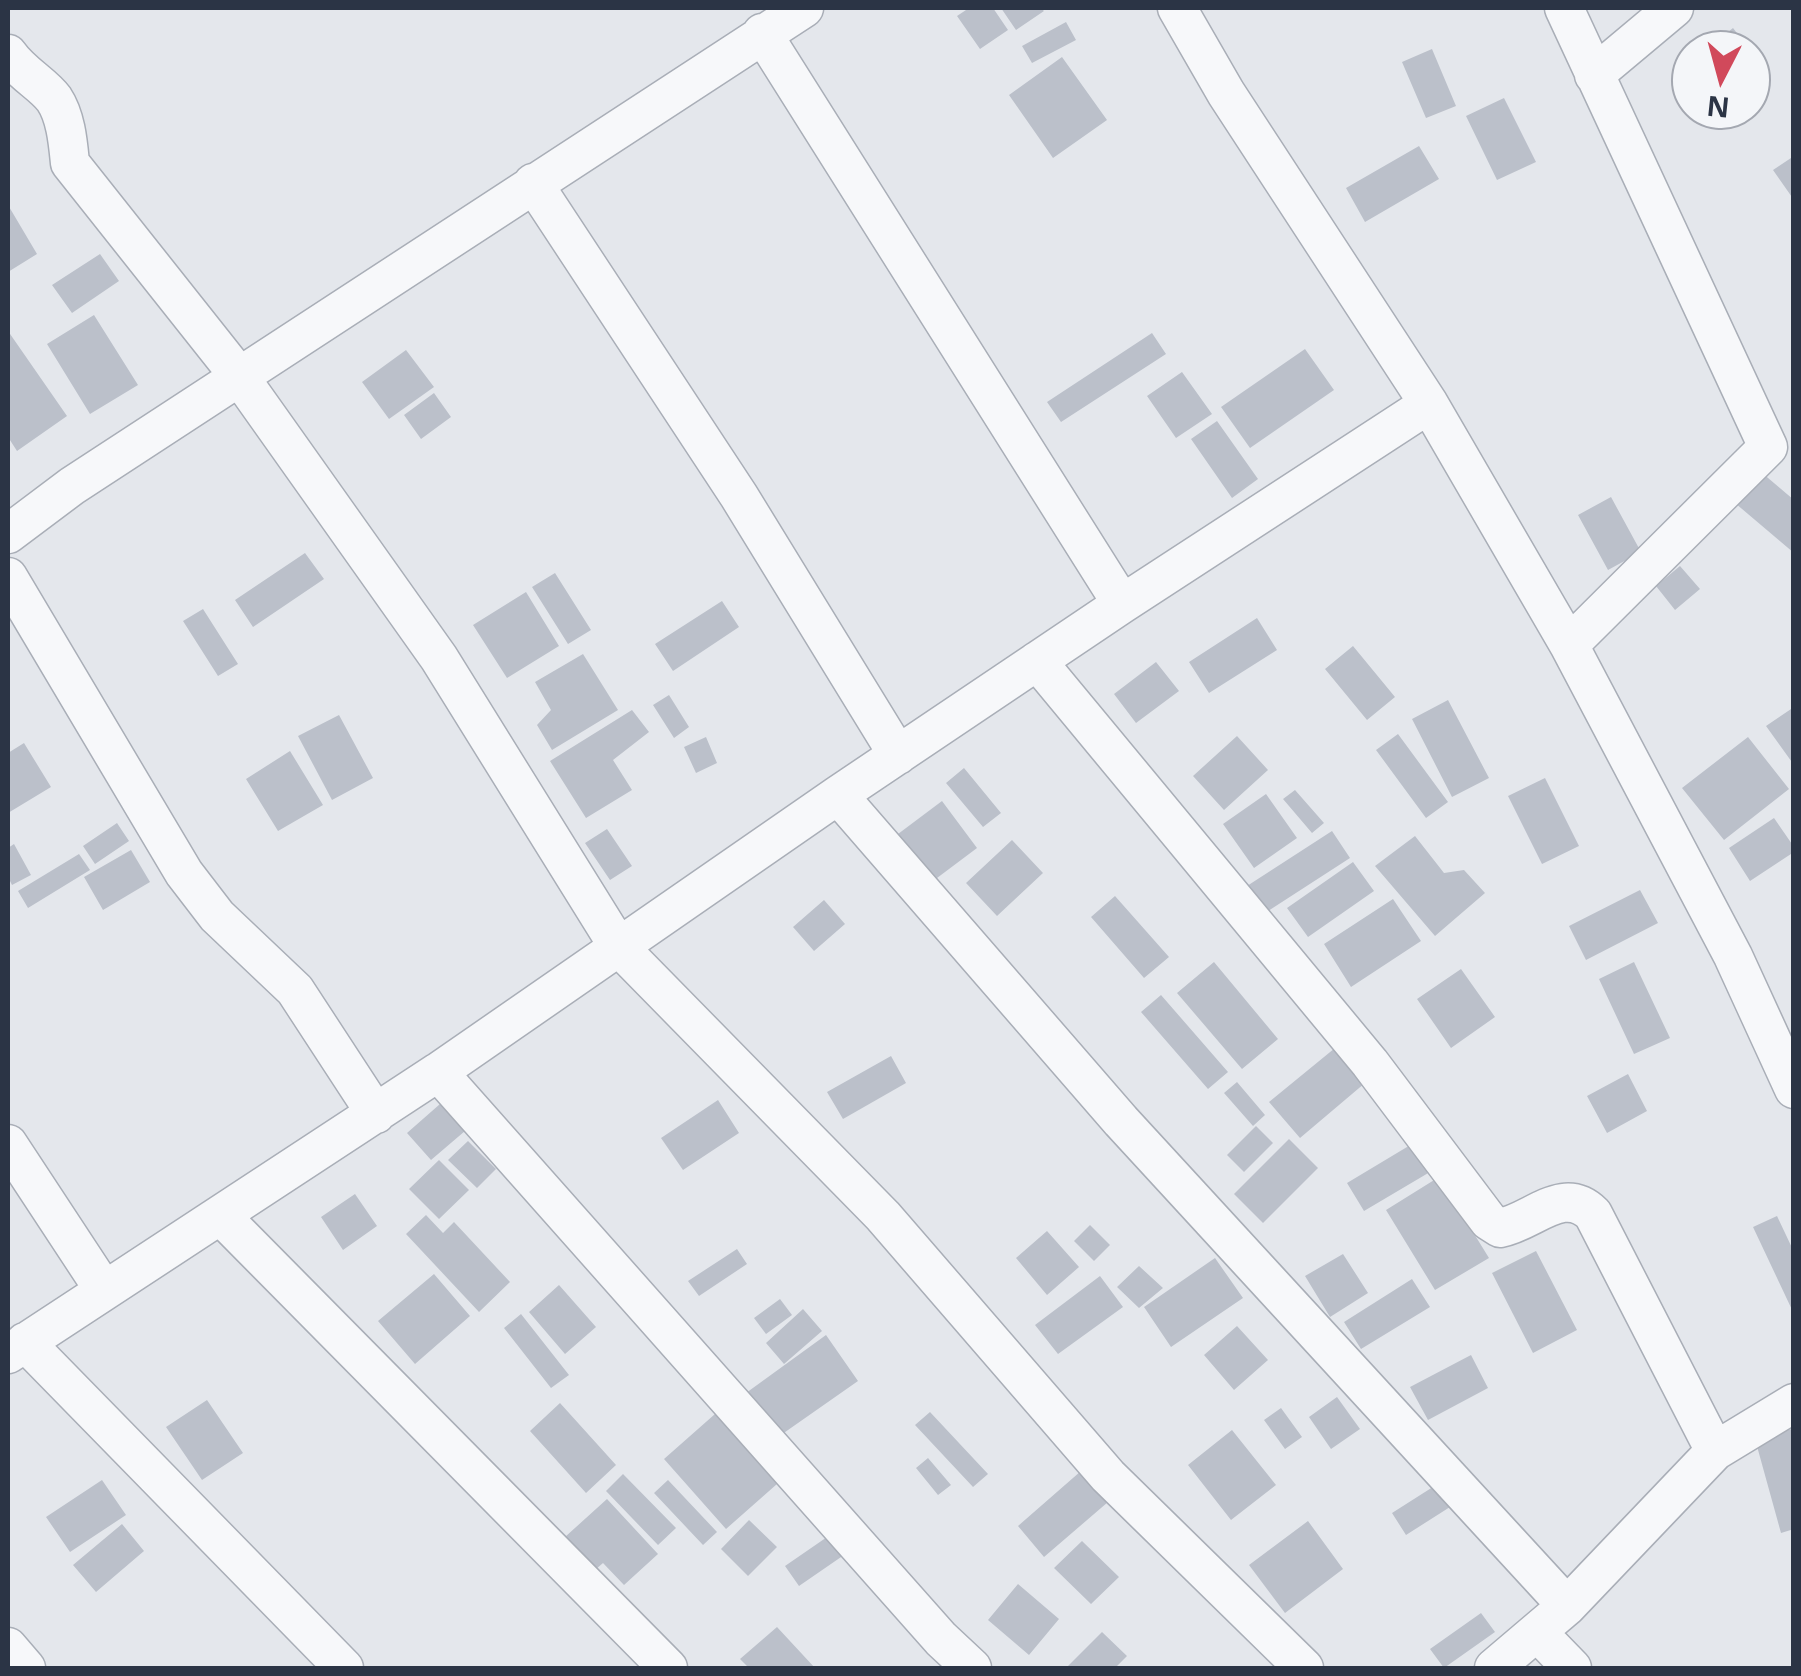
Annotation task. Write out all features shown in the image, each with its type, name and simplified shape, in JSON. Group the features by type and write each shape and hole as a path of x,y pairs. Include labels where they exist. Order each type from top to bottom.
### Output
{"street":[{"path":"8,534 72,486 804,8"},
{"path":"1177,8 1226,92 1429,404 1569,644 1733,956 1794,1089"},
{"path":"1564,8 1594,75 1781,435 1569,644"},
{"path":"1594,75 1674,8"},
{"path":"762,33 1122,604"},
{"path":"8,54 20,71 54,99 66,132 70,163 239,376 440,658 618,946 882,1216 1108,1476 1304,1668"},
{"path":"533,183 738,496 898,756"},
{"path":"344,1668 16,1348 376,1114 618,946 693,899 838,795 1429,404"},
{"path":"8,577 184,873 217,916 296,990 376,1114"},
{"path":"1037,661 1370,1063 1489,1221 1500,1228 1511,1226 1556,1203 1583,1204 1594,1214 1715,1452"},
{"path":"838,795 1120,1121 1568,1606"},
{"path":"438,1072 928,1624 972,1668"},
{"path":"8,1144 104,1290"},
{"path":"221,1216 668,1668"},
{"path":"1494,1668 1568,1606 1715,1452 1794,1403"},
{"path":"1538,1633 1572,1668"},
{"path":"8,1647 26,1668"}],"building":[{"path":"969,8 993,8 1008,30 980,49 957,16"},
{"path":"1001,8 1041,8 1044,11 1016,30"},
{"path":"1066,22 1076,40 1032,63 1022,46"},
{"path":"1432,49 1456,106 1426,118 1402,62"},
{"path":"1062,57 1107,120 1053,158 1009,95"},
{"path":"1504,98 1536,162 1497,180 1466,116"},
{"path":"1419,146 1439,179 1365,222 1346,188"},
{"path":"1794,156 1794,200 1773,170"},
{"path":"8,205 37,254 8,272"},
{"path":"100,254 119,281 72,313 52,285"},
{"path":"94,315 138,385 90,414 47,344"},
{"path":"8,331 67,416 17,451 8,437"},
{"path":"1152,333 1166,354 1061,422 1047,402"},
{"path":"1305,349 1334,390 1250,448 1221,407"},
{"path":"406,350 434,387 389,419 362,382"},
{"path":"1182,372 1212,414 1176,438 1147,396"},
{"path":"434,393 451,417 421,439 404,415"},
{"path":"1217,421 1258,479 1232,498 1191,439"},
{"path":"1761,472 1794,500 1794,553 1735,503"},
{"path":"1611,497 1641,552 1608,570 1578,515"},
{"path":"305,553 324,579 253,627 235,600"},
{"path":"1680,566 1700,589 1675,610 1656,586"},
{"path":"555,573 591,630 568,644 532,587"},
{"path":"526,592 559,646 507,678 473,625"},
{"path":"722,601 739,627 673,671 655,644"},
{"path":"203,609 238,664 218,676 183,621"},
{"path":"1257,618 1277,650 1209,693 1189,662"},
{"path":"1353,646 1395,697 1367,720 1325,669"},
{"path":"583,654 618,710 552,750 537,725 551,710 535,682"},
{"path":"1156,662 1179,691 1136,723 1114,694"},
{"path":"669,695 689,727 674,738 653,705"},
{"path":"1448,700 1489,778 1452,797 1412,719"},
{"path":"1794,707 1794,765 1766,726"},
{"path":"632,710 649,732 613,760 632,790 586,818 550,761"},
{"path":"339,715 373,778 332,800 298,736"},
{"path":"1398,734 1448,802 1426,818 1376,750"},
{"path":"1237,736 1268,770 1224,810 1193,776"},
{"path":"706,737 717,763 696,773 684,747"},
{"path":"1748,737 1789,789 1724,840 1682,788"},
{"path":"24,743 51,787 8,813 8,753"},
{"path":"290,751 323,805 278,831 246,779"},
{"path":"964,768 1001,813 983,827 946,783"},
{"path":"1545,778 1579,846 1542,864 1508,796"},
{"path":"1295,790 1324,823 1312,833 1283,799"},
{"path":"1266,794 1297,838 1254,868 1223,824"},
{"path":"942,801 977,848 933,881 898,834"},
{"path":"1774,818 1794,852 1750,881 1729,848"},
{"path":"117,823 129,841 95,864 83,846"},
{"path":"607,829 632,866 610,880 585,843"},
{"path":"1332,831 1350,858 1265,913 1247,886"},
{"path":"1415,836 1444,873 1464,870 1485,893 1435,936 1375,866"},
{"path":"1012,840 1043,873 997,916 966,883"},
{"path":"14,844 31,875 12,885 8,877 8,848"},
{"path":"131,850 150,882 103,910 84,877"},
{"path":"79,854 90,870 28,908 18,891"},
{"path":"1353,862 1374,891 1308,937 1287,908"},
{"path":"1640,890 1658,923 1586,960 1569,926"},
{"path":"1115,896 1169,957 1144,978 1091,917"},
{"path":"1393,899 1421,941 1351,987 1324,944"},
{"path":"824,900 845,924 814,951 793,927"},
{"path":"1214,962 1278,1039 1242,1069 1177,993"},
{"path":"1634,962 1670,1038 1634,1054 1599,979"},
{"path":"1461,969 1495,1017 1451,1048 1417,999"},
{"path":"1161,995 1228,1072 1208,1089 1141,1012"},
{"path":"1335,1048 1365,1083 1300,1138 1269,1102"},
{"path":"891,1056 906,1083 843,1119 827,1092"},
{"path":"1628,1074 1647,1111 1607,1133 1587,1096"},
{"path":"1237,1082 1265,1115 1253,1126 1224,1093"},
{"path":"718,1100 739,1133 683,1170 661,1138"},
{"path":"440,1104 465,1131 431,1160 407,1133"},
{"path":"1256,1126 1273,1143 1244,1172 1227,1155"},
{"path":"1289,1139 1318,1168 1263,1223 1234,1194"},
{"path":"468,1141 496,1169 477,1188 448,1160"},
{"path":"1417,1141 1435,1169 1364,1211 1347,1183"},
{"path":"439,1160 469,1190 439,1219 409,1189"},
{"path":"1439,1177 1489,1258 1435,1290 1386,1210"},
{"path":"355,1194 377,1226 343,1250 321,1217"},
{"path":"426,1215 443,1233 454,1222 510,1282 479,1312 406,1234"},
{"path":"1777,1216 1794,1252 1794,1314 1753,1227"},
{"path":"1090,1225 1110,1245 1094,1261 1074,1241"},
{"path":"1047,1231 1079,1267 1047,1295 1016,1258"},
{"path":"737,1249 747,1264 699,1296 688,1281"},
{"path":"1536,1251 1577,1330 1533,1353 1492,1273"},
{"path":"1343,1254 1368,1293 1330,1317 1305,1276"},
{"path":"1215,1258 1243,1298 1171,1347 1144,1307"},
{"path":"1139,1266 1163,1288 1139,1308 1117,1287"},
{"path":"434,1274 470,1316 415,1364 378,1321"},
{"path":"1100,1276 1123,1307 1058,1354 1035,1325"},
{"path":"1412,1279 1430,1307 1361,1349 1344,1322"},
{"path":"559,1285 596,1327 565,1354 529,1312"},
{"path":"780,1299 792,1315 766,1334 754,1318"},
{"path":"803,1309 822,1331 784,1364 766,1343"},
{"path":"521,1314 569,1375 551,1388 504,1328"},
{"path":"1237,1326 1268,1360 1234,1390 1204,1355"},
{"path":"826,1335 858,1381 778,1437 746,1393"},
{"path":"1471,1355 1488,1388 1428,1420 1410,1387"},
{"path":"1337,1397 1360,1429 1331,1449 1309,1417"},
{"path":"207,1400 243,1453 202,1480 166,1427"},
{"path":"560,1403 616,1465 586,1493 530,1431"},
{"path":"1281,1408 1302,1437 1285,1449 1264,1420"},
{"path":"930,1412 988,1474 973,1487 915,1425"},
{"path":"715,1414 777,1484 726,1529 664,1459"},
{"path":"1792,1429 1794,1529 1781,1533 1755,1439"},
{"path":"1232,1430 1276,1485 1231,1520 1188,1465"},
{"path":"928,1458 951,1485 938,1495 916,1468"},
{"path":"1081,1471 1108,1502 1044,1557 1018,1526"},
{"path":"623,1474 676,1528 658,1545 606,1491"},
{"path":"102,1480 126,1515 70,1552 46,1517"},
{"path":"668,1480 717,1532 703,1545 654,1493"},
{"path":"1436,1485 1450,1507 1406,1535 1392,1513"},
{"path":"607,1499 658,1554 624,1585 603,1563 595,1570 565,1537"},
{"path":"749,1520 777,1547 748,1576 721,1549"},
{"path":"1308,1521 1343,1569 1285,1613 1249,1565"},
{"path":"122,1524 144,1551 96,1592 73,1565"},
{"path":"830,1535 844,1555 799,1586 785,1566"},
{"path":"1082,1541 1119,1577 1091,1604 1054,1568"},
{"path":"1018,1584 1059,1619 1029,1655 988,1620"},
{"path":"1481,1613 1495,1632 1444,1668 1430,1649"},
{"path":"777,1627 815,1668 749,1668 740,1659"},
{"path":"1102,1632 1127,1656 1115,1668 1066,1668"}]}
